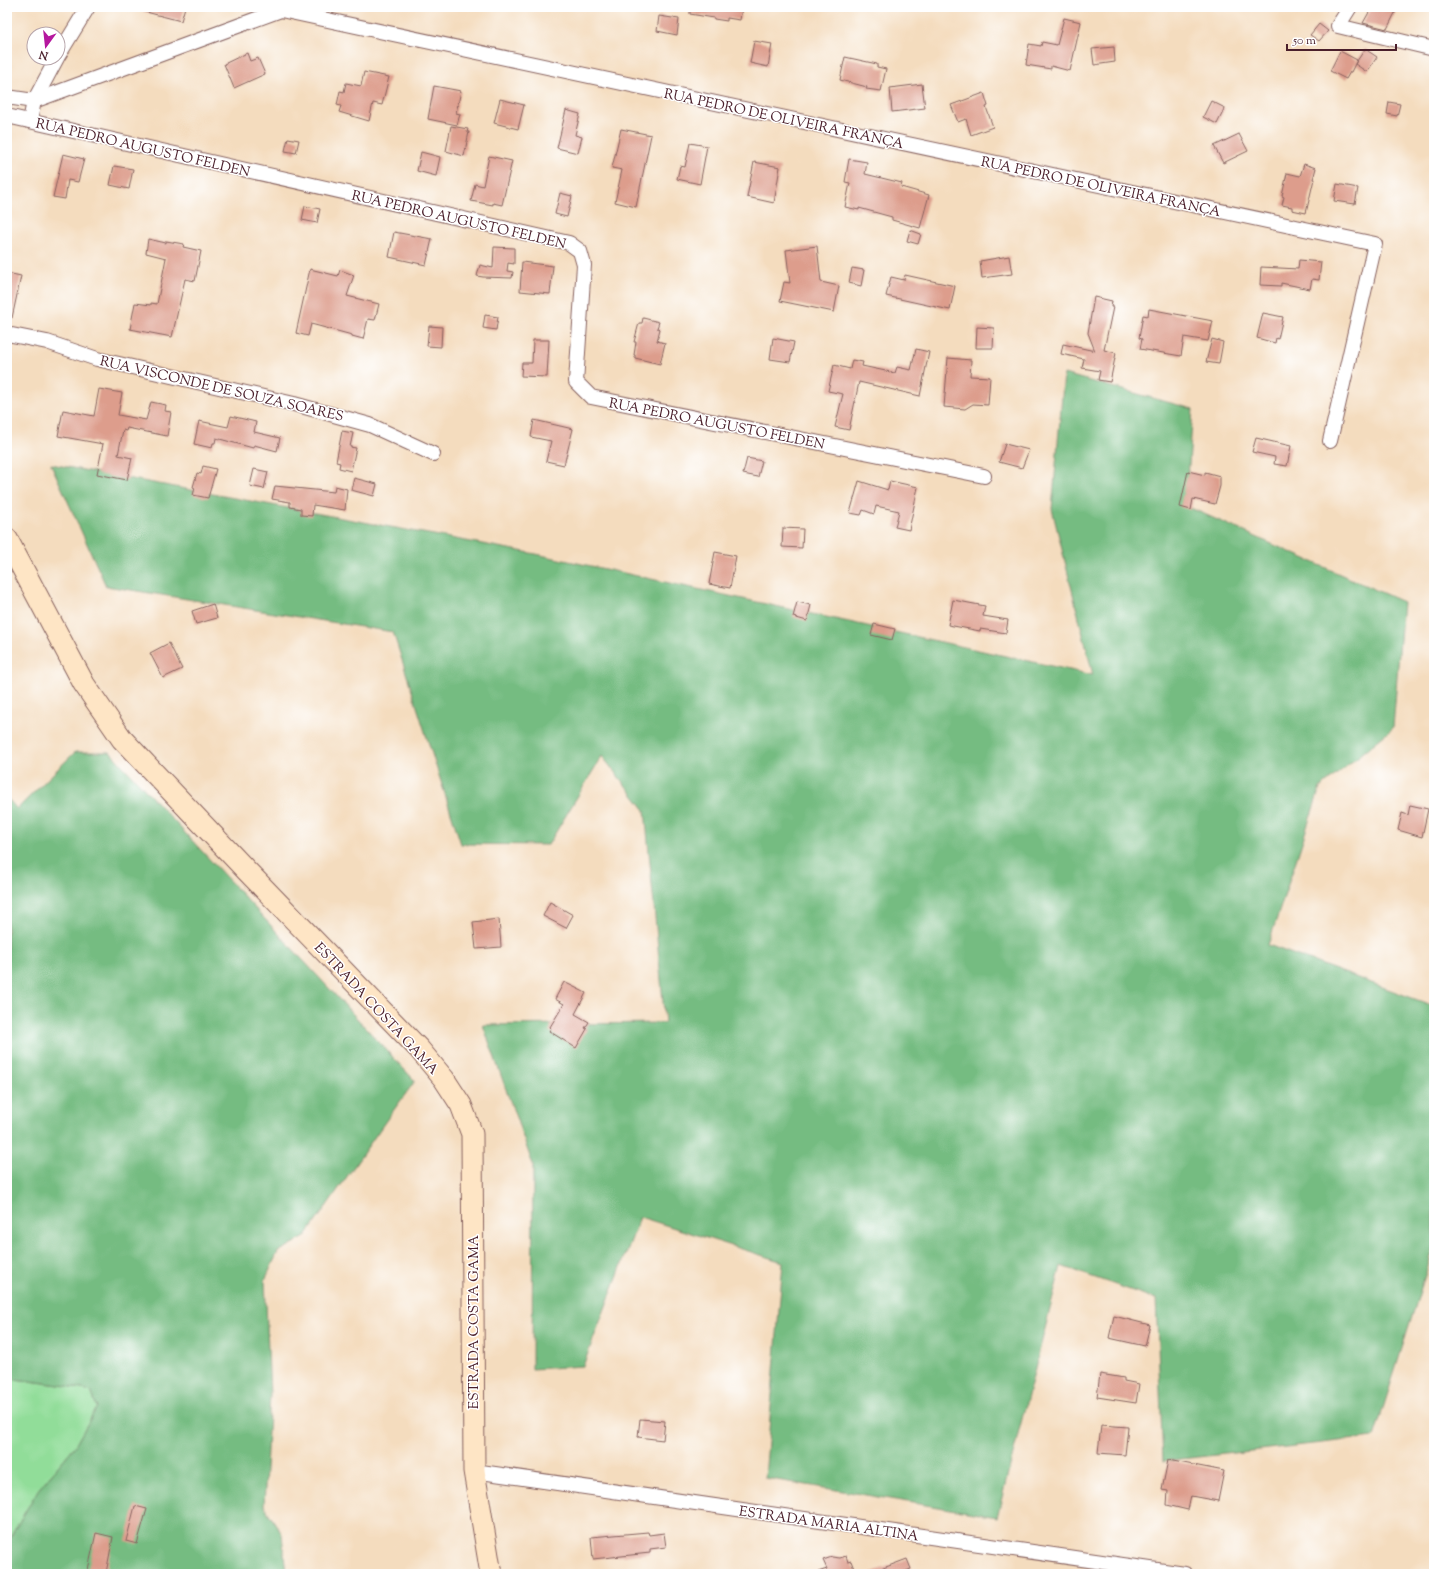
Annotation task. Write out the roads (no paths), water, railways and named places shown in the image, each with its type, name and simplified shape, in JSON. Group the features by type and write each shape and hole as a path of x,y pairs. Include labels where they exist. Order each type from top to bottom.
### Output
{"main road":[{"name":"ESTRADA COSTA GAMA","path":"7,539 84,684 122,739 419,1049 444,1079 461,1105 472,1134 474,1471 491,1574"}],"street":[{"path":"66,44 88,7"},
{"path":"1350,7 1338,26 1434,49"},
{"name":"RUA PEDRO DE OLIVEIRA FRANÇA","path":"7,97 34,101 281,10 1374,244 1330,441"},
{"path":"30,121 34,101 53,66"},
{"name":"RUA PEDRO AUGUSTO FELDEN","path":"7,116 568,243 580,252 584,265 576,382 591,397 984,476"},
{"name":"RUA VISCONDE DE SOUZA SOARES","path":"7,334 47,342 97,359 294,404 370,425 433,454"},
{"name":"ESTRADA MARIA ALTINA","path":"474,1471 1185,1574"}]}
